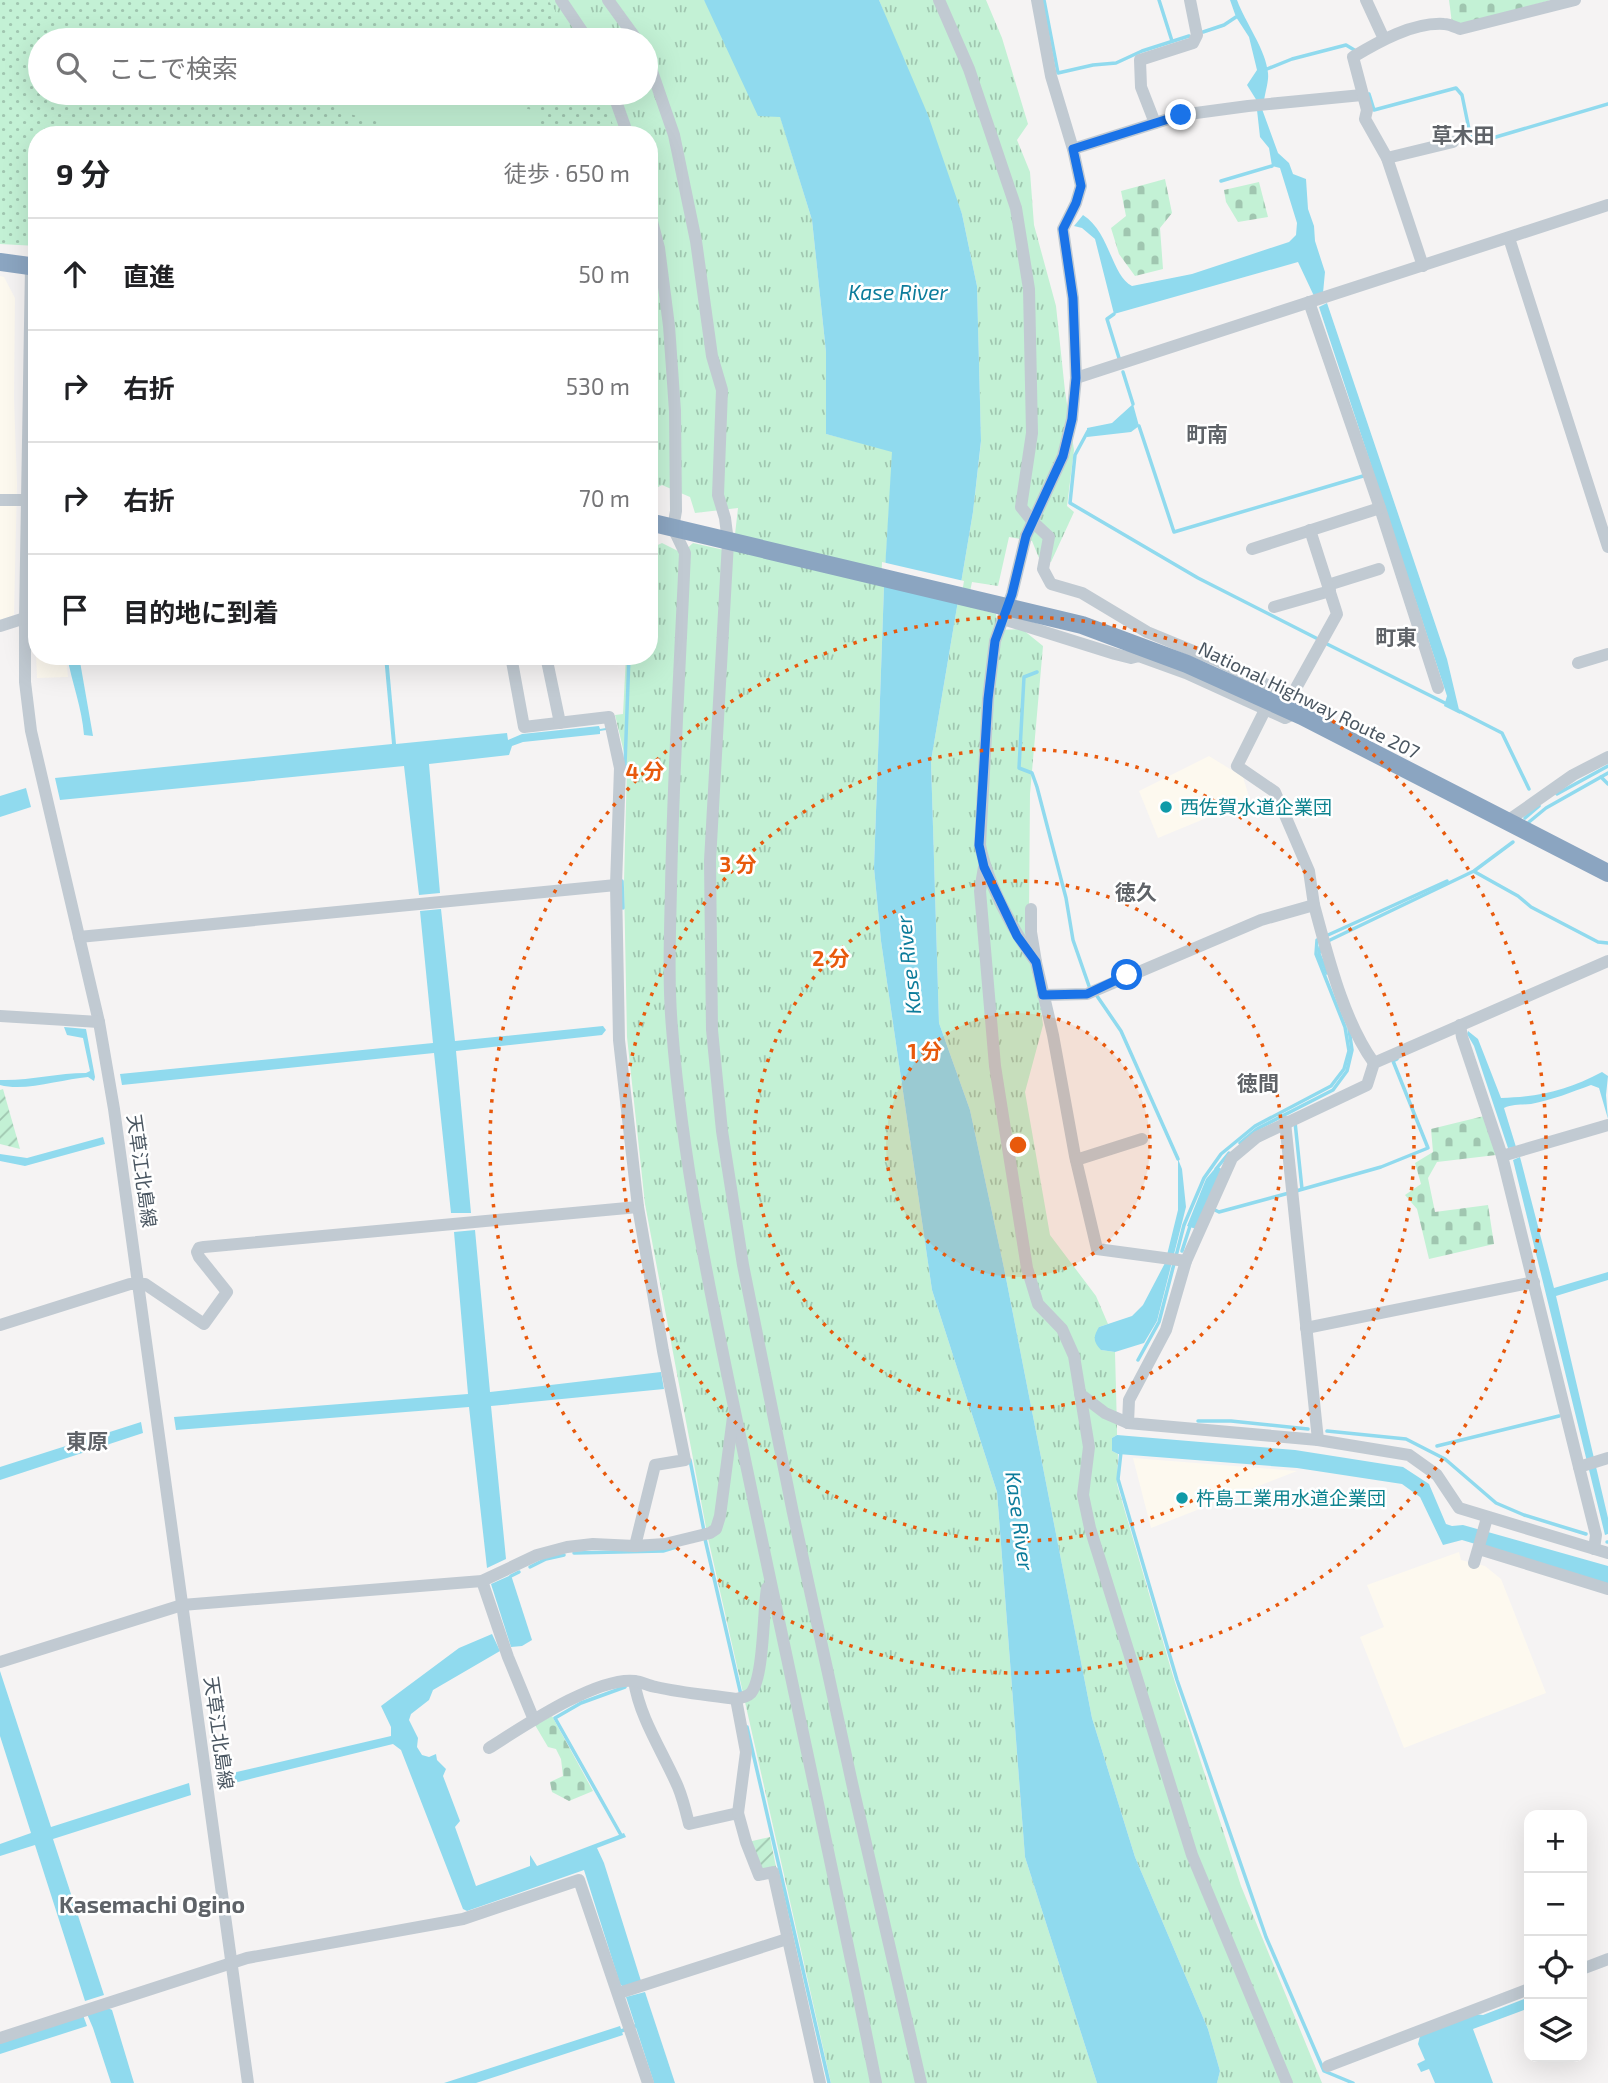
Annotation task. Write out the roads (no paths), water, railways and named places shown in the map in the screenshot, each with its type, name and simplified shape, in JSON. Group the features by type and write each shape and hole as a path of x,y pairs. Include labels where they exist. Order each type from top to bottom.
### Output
{"highway":[{"path":"0,262 28,266"},
{"name":"National Highway Route 207","path":"658,524 1002,610 1082,625 1294,705 1320,726 1608,873"}],"street":[{"path":"561,0 580,28"},
{"path":"608,0 628,28"},
{"path":"939,0 969,69 1016,208 1028,289 1032,433 1021,507 1049,537 1043,569 1051,584 1082,593 1147,632 1220,662 1294,705"},
{"path":"1036,962 1017,936 984,867 979,845 988,699 995,641 1026,536 1063,456 1072,419 1076,378 1073,298 1063,229 1081,186 1051,76 1037,0"},
{"path":"1155,124 1141,88 1140,60 1193,43 1197,35 1190,0"},
{"path":"1366,0 1384,39"},
{"path":"1423,266 1387,158 1365,119 1367,110 1353,57 1384,39 1418,28 1445,24 1460,29 1574,0"},
{"path":"658,89 674,135 695,241 712,356 722,390 718,495 728,542 710,861 712,1030 722,1131 743,1265 790,1500 921,2083"},
{"path":"1073,149 1181,115 1362,95"},
{"path":"617,105 625,126"},
{"path":"1387,158 1453,142"},
{"path":"1076,378 1608,205"},
{"path":"1508,238 1608,547"},
{"path":"658,252 669,326 675,399 676,511 673,528 685,553 672,825 671,1026 699,1227 769,1577 837,1887 876,2083"},
{"path":"1309,302 1438,688"},
{"name":"天草江北島線","path":"28,467 28,557"},
{"path":"0,500 27,500"},
{"path":"1252,549 1380,508"},
{"path":"1002,610 1115,654 1131,658 1139,656 1185,673 1284,718 1294,705 1337,614 1310,530"},
{"path":"1274,607 1379,569"},
{"path":"0,626 28,614"},
{"name":"天草江北島線","path":"28,631 25,682 31,731 99,1022 114,1109 248,2083"},
{"path":"1578,663 1608,653"},
{"path":"513,665 524,727 610,717 620,768 616,885 619,1040 638,1206 685,1460 655,1465 635,1546"},
{"path":"548,665 560,723"},
{"path":"1265,710 1237,766 1275,792 1309,871 1314,905 1325,947 1360,1043 1374,1063"},
{"path":"1506,822 1573,775 1608,757"},
{"path":"984,867 980,891 995,1066 1027,1268 1038,1304 1062,1329 1074,1356 1089,1447 1083,1494 1090,1528 1192,1855 1287,2083"},
{"path":"79,937 616,885"},
{"path":"1043,995 1087,994 1261,920 1314,905"},
{"path":"1031,909 1031,932 1036,962 1097,1249 1182,1261"},
{"path":"1374,1063 1461,1031 1608,961"},
{"path":"0,1016 99,1022"},
{"path":"1461,1031 1511,1154 1534,1282 1592,1463 1596,1535 1594,1549"},
{"path":"1128,1423 1129,1400 1167,1330 1182,1261 1232,1158 1257,1137 1367,1085 1374,1063"},
{"path":"1292,1119 1292,1192 1318,1440"},
{"path":"1511,1154 1608,1125"},
{"path":"1076,1160 1142,1139"},
{"path":"0,1325 130,1284 145,1284 204,1324 227,1292 199,1257 199,1248 638,1206"},
{"path":"1306,1328 1534,1282"},
{"path":"1080,1394 1105,1413 1128,1423 1318,1440 1409,1455 1437,1475 1459,1508 1487,1521 1608,1553"},
{"path":"0,1662 182,1605 482,1581 537,1555 567,1547 593,1544 665,1544 706,1534 716,1529 720,1516 731,1421 735,1410"},
{"path":"1474,1563 1487,1521"},
{"path":"1479,1548 1608,1589"},
{"path":"489,1748 534,1720 598,1688 634,1681 655,1687 741,1698 751,1693 757,1678 769,1577"},
{"path":"482,1581 508,1657 534,1720"},
{"path":"634,1681 647,1723 678,1789 689,1824 738,1813"},
{"path":"741,1698 746,1752 738,1813 759,1875 773,1872 820,2083"},
{"path":"0,2038 232,1963 463,1919 579,1880 628,1990 630,2028 648,2083"},
{"path":"628,1990 788,1939"},
{"path":"1587,1967 1608,1959"},
{"path":"1328,2066 1524,1991"}],"water":[{"name":"Kase River","path":"704,0 879,0 928,115 962,214 977,286 981,441 973,512 931,761 939,1023 970,1110 1004,1268 1092,1718 1135,1857 1208,2029 1220,2071 1217,2083 1097,2083 1025,1857 997,1492 932,1290 881,941 874,868 884,586 892,452 826,434 826,352 812,220 780,117 758,116"},
{"path":"1230,0 1237,0 1263,55 1268,76 1264,101 1257,101 1247,85 1257,70 1249,37 1236,17"},
{"path":"1262,109 1278,153 1289,163 1293,174 1306,179 1308,209 1325,272 1323,293 1314,296 1298,262 1114,314 1095,239 1082,228 1074,226 1083,215 1099,232 1119,273 1132,286 1192,274 1289,242 1296,235 1297,223 1280,168 1272,166 1269,148 1260,137 1257,110"},
{"path":"1327,303 1447,659 1460,714 1444,706 1447,696 1319,307"},
{"path":"1133,404 1139,426 1131,432 1087,437 1087,428 1112,423"},
{"path":"69,665 81,665 93,736 84,735"},
{"path":"385,665 389,665 396,744 507,733 508,740 522,734 599,726 600,729 606,728 600,731 600,734 523,742 512,746 509,755 429,764 440,893 419,895 404,766 60,800 55,778 392,744"},
{"path":"26,788 31,807 0,817 0,796"},
{"path":"441,909 455,1041 603,1026 606,1030 602,1035 456,1051 471,1213 451,1213 434,1053 122,1085 120,1074 433,1043 420,911"},
{"path":"64,1027 86,1029 94,1081 88,1077 21,1087 0,1085 0,1080 90,1071 83,1038 67,1035"},
{"path":"1468,1031 1478,1039 1501,1098 1553,1091 1577,1084 1602,1072 1608,1076 1608,1119 1599,1088 1591,1085 1547,1100 1507,1107 1504,1108 1516,1147 1508,1148"},
{"path":"103,1137 105,1144 25,1166 0,1161 0,1154 27,1158"},
{"path":"1520,1157 1554,1288 1608,1272 1608,1280 1556,1296 1608,1518 1608,1534 1605,1535 1513,1160"},
{"path":"1178,1159 1182,1169 1186,1207 1157,1321 1144,1343 1115,1352 1101,1350 1095,1339 1099,1327 1132,1316 1143,1305 1165,1263 1178,1210"},
{"path":"1217,1166 1223,1170 1196,1229 1187,1226 1206,1179"},
{"path":"475,1230 490,1392 661,1372 664,1389 491,1406 506,1559 487,1568 469,1407 176,1430 174,1417 468,1394 454,1232"},
{"path":"141,1422 143,1433 0,1480 0,1467"},
{"path":"1117,1435 1295,1450 1403,1467 1429,1484 1446,1524 1463,1525 1608,1566 1608,1584 1462,1540 1443,1545 1420,1497 1402,1484 1297,1468 1118,1454 1112,1451 1112,1438"},
{"path":"511,1575 532,1640 522,1646 511,1647 491,1584"},
{"path":"492,1634 500,1651 433,1690 429,1700 411,1714 409,1720 418,1738 417,1747 422,1755 429,1757 436,1754 437,1760 446,1769 443,1776 460,1821 455,1827 476,1886 530,1866 530,1855 537,1866 624,1833 626,1837 597,1848 641,1981 623,1987 620,1984 584,1870 467,1911 463,1909 401,1750 393,1744 230,1784 228,1774 391,1736 391,1727 381,1706 459,1648"},
{"path":"0,1671 51,1827 189,1783 191,1795 53,1839 104,1995 85,2001 35,1845 0,1856 0,1844 31,1833 0,1736"},
{"path":"645,1992 675,2083 654,2083 626,1997"},
{"path":"1524,1999 1524,2010 1473,2029 1493,2083 1435,2083 1429,2069 1421,2072 1417,2064 1425,2060 1418,2044 1420,2036 1474,2014 1483,2015"},
{"path":"108,2008 112,2010 134,2083 111,2083 87,2014"},
{"path":"83,2015 87,2026 0,2054 0,2043"},
{"path":"620,2026 623,2035 476,2083 444,2083"}],"waterway":[{"path":"1044,0 1058,73 1116,63 1142,51 1189,36"},
{"path":"1159,0 1172,41"},
{"path":"1203,32 1224,25 1236,17"},
{"path":"1267,69 1292,59 1346,45 1356,51"},
{"path":"1369,94 1374,110 1456,88 1462,95 1471,139 1479,142 1608,104"},
{"path":"1221,181 1272,166"},
{"path":"1114,314 1107,319 1119,358"},
{"path":"1123,372 1133,404"},
{"path":"1139,426 1174,532 1363,476"},
{"path":"1088,431 1075,455 1070,503 1198,578 1316,638"},
{"path":"1327,644 1447,704"},
{"path":"625,765 629,665"},
{"path":"1037,672 1024,677 1019,768 1032,773 1037,787 1066,898 1073,940 1089,986"},
{"path":"1457,710 1502,733 1529,789"},
{"path":"1557,794 1608,766"},
{"path":"1529,822 1546,808 1608,773"},
{"path":"1601,777 1608,784"},
{"path":"1525,818 1539,806"},
{"path":"1328,941 1474,871 1513,842"},
{"path":"1475,872 1518,896 1531,907 1598,942 1608,943"},
{"path":"622,881 623,908"},
{"path":"1138,1360 1159,1322 1184,1225 1204,1178 1221,1154 1255,1126 1331,1086 1344,1069 1349,1051 1345,1027 1316,954 1317,940 1447,881"},
{"path":"1320,947 1319,954 1327,973"},
{"path":"1097,996 1121,1031 1178,1159"},
{"path":"1240,1143 1257,1129 1333,1090 1347,1071 1352,1050 1349,1029"},
{"path":"1296,1191 1381,1167 1428,1148 1393,1061 1397,1059"},
{"path":"1295,1122 1302,1189"},
{"path":"1216,1169 1229,1153"},
{"path":"1213,1209 1219,1212 1289,1193"},
{"path":"1182,1251 1191,1223"},
{"path":"1437,1446 1559,1416"},
{"path":"1198,1421 1231,1421 1308,1429"},
{"path":"1327,1431 1406,1439 1445,1459 1496,1503 1524,1515 1586,1534"},
{"path":"1121,1452 1118,1479 1177,1680 1266,1937 1324,2071 1353,2083"},
{"path":"690,1460 704,1531"},
{"path":"705,1539 741,1695"},
{"path":"574,1553 663,1551 676,1547"},
{"path":"530,1567 546,1559 564,1555"},
{"path":"511,1576 519,1572"},
{"path":"621,1835 555,1718 581,1703 625,1687"},
{"path":"747,1727 829,2083"},
{"path":"621,2031 635,2026"}],"place":[{"name":"西佐賀水道企業団","path":"1166,807"},
{"name":"杵島工業用水道企業団","path":"1182,1498"}],"district":[{"name":"草木田","path":"1463,136"},
{"name":"町南","path":"1207,435"},
{"name":"町東","path":"1396,638"},
{"name":"徳久","path":"1136,893"},
{"name":"徳間","path":"1258,1084"},
{"name":"東原","path":"87,1442"},
{"name":"Kasemachi Ogino","path":"152,1905"}]}
